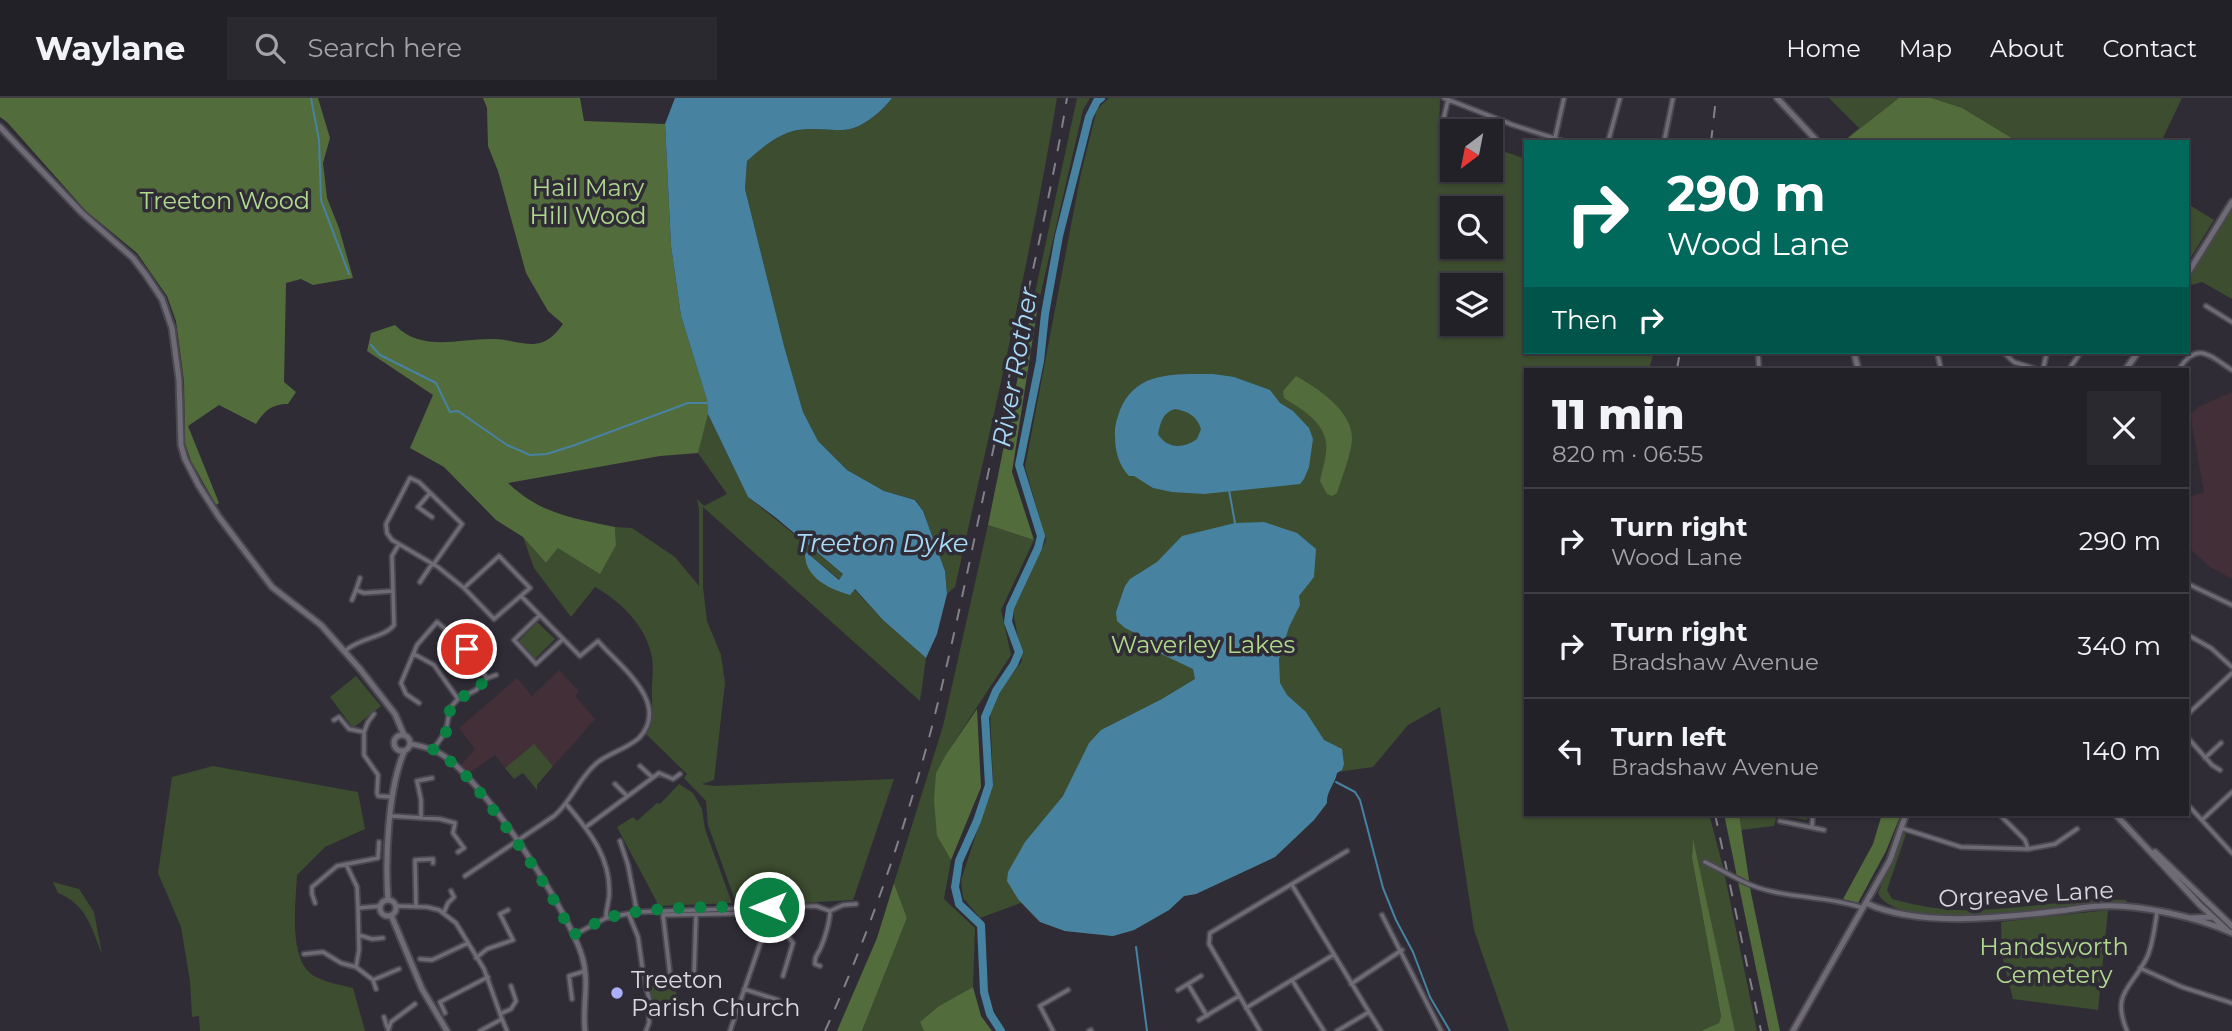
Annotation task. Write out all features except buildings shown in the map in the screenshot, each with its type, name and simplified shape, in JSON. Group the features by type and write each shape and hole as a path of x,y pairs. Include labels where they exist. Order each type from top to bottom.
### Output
{"main road":[{"path":"1777,98 1816,140"},
{"path":"0,127 82,213 133,258 162,299 173,328 179,380 181,444 190,470 219,517 272,587 321,625 345,651 396,718 411,744 398,766"},
{"path":"2189,271 2232,202"},
{"path":"388,900 387,862 398,766 394,743 396,718"},
{"path":"396,737 404,735"},
{"path":"396,748 404,752"},
{"path":"1793,1031 1890,860 1905,816"},
{"path":"2117,816 2200,905 2231,930"},
{"path":"2150,849 2163,858 2216,918"},
{"path":"388,900 381,906 383,913 390,915"},
{"path":"388,900 396,906 394,913 390,915"},
{"path":"2192,918 2200,905"},
{"name":"Orgreave Lane","path":"1864,906 1899,914 1951,918 2002,917 2100,906 2122,906 2192,918 2216,918"},
{"path":"390,915 422,989 447,1031"},
{"name":"Orgreave Lane","path":"2192,918 2207,925 2231,930"},
{"path":"2207,925 2216,918"}],"street":[{"path":"1459,104 1462,98"},
{"path":"1555,138 1564,98"},
{"path":"1609,140 1620,98"},
{"path":"1664,140 1673,98"},
{"path":"1443,119 1446,99 1560,140"},
{"path":"2206,306 2232,322"},
{"path":"2180,368 2189,355 2198,352 2231,368"},
{"path":"2005,354 2014,362 2033,368"},
{"path":"420,582 433,565 462,524 410,478 386,524 387,534 399,544 433,565 453,577 464,589 494,619 530,588 499,556 464,589"},
{"path":"430,493 418,507 432,517"},
{"path":"345,651 361,640 385,633 395,622 391,556 399,544"},
{"path":"352,600 360,578"},
{"path":"2189,584 2232,605"},
{"path":"356,590 364,593 393,591"},
{"path":"465,876 567,805 593,766 636,740 648,720 650,708 646,696 598,641 580,656 521,596"},
{"path":"540,615 514,640 536,664 563,639"},
{"path":"419,703 406,694 401,683 417,645 437,622 444,628"},
{"path":"2189,636 2211,648 2232,670 2189,713"},
{"path":"468,643 464,650 487,678"},
{"path":"414,653 434,665 458,699"},
{"path":"433,750 446,732 448,713 458,699 476,690 487,678 496,675"},
{"path":"374,715 364,732 364,755 378,775 378,796 394,797"},
{"path":"334,720 339,717 349,729 364,732"},
{"path":"2189,739 2220,770"},
{"path":"2205,758 2221,743"},
{"path":"411,744 433,750 462,771 517,841 546,885 573,935 585,971 585,1031"},
{"path":"640,766 652,777"},
{"path":"586,827 659,773 673,779 680,774"},
{"path":"421,818 421,800 416,780 432,778"},
{"path":"615,784 627,796"},
{"path":"2202,820 2232,792"},
{"path":"567,805 586,827 607,868 609,897 606,918"},
{"path":"2189,806 2232,853"},
{"path":"391,816 440,819 455,823 453,833 464,848 458,852"},
{"path":"1811,827 1813,816"},
{"path":"2001,816 2025,840 2028,849"},
{"path":"1780,821 1824,830"},
{"path":"1901,828 1961,847 2028,849 2055,844 2077,829"},
{"path":"620,841 628,865 637,912"},
{"path":"315,903 312,887 337,866 378,858 379,842"},
{"path":"1260,1031 1209,944 1210,933 1347,851"},
{"path":"409,859 433,859 433,863"},
{"path":"415,860 416,906"},
{"name":"Orgreave Lane","path":"1705,862 1763,890 1864,906"},
{"path":"345,864 356,887 359,935 356,967"},
{"path":"1292,884 1381,1031"},
{"path":"444,912 454,897 451,891"},
{"path":"573,935 606,918 637,912 816,906 830,911 843,905 856,904"},
{"path":"358,908 381,906"},
{"path":"396,906 427,907 444,912 456,923 488,977 507,1031"},
{"path":"730,1031 765,928 769,907"},
{"path":"475,958 487,949 513,940 496,909"},
{"path":"500,914 508,910"},
{"path":"820,966 815,964 814,957 822,945 830,911"},
{"path":"2127,1031 2122,1016 2122,998 2148,954 2157,912"},
{"path":"628,914 636,928 649,998 649,1023 646,1031"},
{"path":"694,976 696,914"},
{"path":"670,974 663,915 769,915"},
{"path":"1382,915 1441,1031"},
{"path":"765,928 787,935 793,943 783,976"},
{"path":"359,935 372,939 383,937"},
{"path":"420,959 432,960 468,943"},
{"path":"1351,984 1402,950"},
{"path":"304,954 323,952 341,963 356,967 373,980 376,989"},
{"path":"1246,1008 1333,955"},
{"path":"2140,968 2157,977 2232,1003"},
{"path":"373,980 399,969"},
{"path":"572,999 569,975 585,971"},
{"path":"1178,990 1201,976"},
{"path":"445,1013 440,1002 488,977"},
{"path":"1292,980 1324,1031"},
{"path":"1188,984 1207,1016"},
{"path":"500,1014 511,1009 516,1001 511,986"},
{"path":"744,989 778,1000"},
{"path":"1053,1031 1040,1006 1068,990"},
{"path":"1199,1020 1240,996"},
{"path":"388,1029 391,1022 415,1004"},
{"path":"1337,1031 1369,1012"},
{"path":"384,1017 388,1029"},
{"path":"480,1031 502,1020"}],"shaded area":[{"path":"2232,392 2232,579 2210,567 2189,548 2189,497 2204,492 2190,414 2198,407"},
{"path":"559,670 579,691 575,696 595,719 576,741 553,766 533,745 505,768 495,755 469,773 461,765 475,749 459,728 517,678 532,696"}],"green space":[{"name":"Treeton Wood","path":"0,98 318,98 330,138 323,163 327,198 339,228 353,278 313,285 301,279 286,283 284,382 296,392 288,404 269,409 256,424 219,405 188,426 219,503 216,505 191,461 185,443 184,381 176,321 167,296 137,253 86,211 0,117"},
{"name":"Hail Mary Hill Wood","path":"483,98 580,98 584,121 665,124 671,246 681,316 707,400 708,414 698,453 660,456 508,483 545,508 615,527 616,545 600,574 558,548 546,563 523,537 496,520 444,467 410,448 433,395 367,351 371,333 395,325 406,334 429,341 494,339 537,344 549,339 563,324 548,311 526,273 498,171 488,146 487,108"},
{"path":"892,98 1057,98 1035,221 996,404 955,587 947,594 945,571 923,511 916,500 884,491 847,470 818,441 803,412 745,189 747,161 774,140 799,130 842,130 856,127 876,114"},
{"path":"1077,98 1090,98 1083,110 1038,305 1033,302"},
{"name":"Waverley Lakes","path":"1109,98 1440,98 1440,182 1503,182 1503,151 1524,158 1524,354 1653,354 1649,368 1524,368 1524,816 1710,816 1723,867 1757,1031 1735,1031 1693,842 1692,858 1721,1016 1719,1023 1701,1031 1509,1031 1474,930 1440,707 1408,725 1373,767 1337,772 1327,803 1314,820 1275,857 1196,894 1184,896 1169,910 1134,930 1113,936 1065,931 1040,922 1021,903 980,918 963,898 961,880 993,783 990,710 1003,686 1022,661 1013,611 1046,540 1025,467 1081,173 1097,109"},
{"path":"1829,98 2182,98 2162,140 1845,140 1859,128"},
{"path":"1899,98 1931,98 1962,108 2015,140 1846,140"},
{"path":"2189,205 2214,220 2189,260"},
{"path":"2232,208 2232,299 2202,282 2189,286 2189,277"},
{"path":"1033,302 1038,305 1012,472 1034,540 988,525"},
{"path":"692,353 707,400 708,414 748,497 843,574 840,580 806,552 805,560 815,576 854,589 883,620 926,658 920,701 703,507 703,587 707,621 721,655 725,683 714,780 702,784 713,786 894,779 853,900 781,904 780,901 736,903 708,825 706,801 684,778 687,774 646,734 652,717 653,664 643,632 622,606 595,587 571,617 534,568 523,537 546,563 558,548 616,545 615,527 632,528 675,557 699,586 697,499 704,506 727,494 698,453 702,435 684,372"},
{"path":"1296,376 1332,402 1347,419 1351,429 1348,459 1337,493 1332,496 1327,494 1320,481 1326,451 1324,434 1316,421 1284,398 1283,391"},
{"path":"988,525 1034,540 1001,610 1011,655 947,753 937,836 951,860 944,899 975,928 973,987 939,1006 921,1022 924,1031 862,1031 907,918 894,883 943,726"},
{"path":"537,622 555,639 535,659 518,642"},
{"path":"356,676 381,706 353,728 330,697"},
{"path":"977,709 981,787 951,860 937,836 934,800 936,773"},
{"path":"534,744 553,766 537,785 537,790 523,773 514,779 505,768"},
{"path":"213,766 358,792 365,829 325,847 297,875 295,931 301,959 307,970 320,979 353,988 365,1031 200,1031 199,1016 192,1017 190,981 181,927 158,873 172,777"},
{"path":"679,784 693,793 702,809 705,829 732,903 659,906 617,827 633,817 637,821 657,803 660,804"},
{"path":"1724,816 1739,816 1751,893 1780,1031 1769,1031"},
{"path":"1739,816 1777,816 1774,826 1741,830"},
{"path":"1783,816 1807,816 1807,820"},
{"path":"1881,816 1900,816 1886,851 1858,903 1843,899 1873,844"},
{"path":"1903,833 1906,834 1887,890 1892,899 1932,908 1963,910 2107,900 2126,900 2127,904 1954,915 1919,913 1892,906 1878,893"},
{"path":"1693,839 1735,1031 1701,1031 1719,1023 1721,1016 1692,858"},
{"path":"53,882 79,889 94,912 102,954 82,910 58,893"},
{"path":"894,883 907,918 862,1031 837,1031 877,938"},
{"name":"Handsworth Cemetery","path":"2108,910 2098,1010 2013,999 2002,955 2001,922"},
{"path":"646,978 675,979 678,1010 651,1011"},
{"path":"973,987 981,1016 992,1031 924,1031 920,1022 939,1006"}],"water":[{"name":"Treeton Dyke","path":"675,98 892,98 876,114 856,127 842,130 799,130 774,140 747,161 745,189 803,412 818,441 847,470 884,491 915,500 923,511 945,571 947,594 937,634 926,658 883,620 855,589 850,595 826,585 813,575 805,560 805,551 839,580 843,574 748,497 708,414 707,400 681,316 671,246 665,124"},
{"path":"1213,374 1234,377 1270,390 1280,403 1293,411 1309,428 1313,439 1309,467 1300,484 1204,494 1153,488 1134,476 1129,476 1118,458 1115,433 1120,410 1127,397 1147,381 1159,377","holes":["1175,409 1194,417 1201,429 1197,439 1186,445 1171,445 1158,434 1165,415"]},
{"path":"1264,522 1297,533 1316,549 1314,577 1299,596 1300,605 1289,627 1279,659 1280,683 1287,695 1306,712 1324,740 1342,749 1344,764 1342,770 1337,773 1327,803 1314,820 1275,857 1196,894 1184,896 1169,910 1134,930 1113,936 1065,931 1040,922 1018,899 1007,881 1008,872 1025,842 1063,796 1089,743 1101,730 1195,679 1193,669 1153,650 1145,638 1117,621 1116,612 1125,586 1130,579 1157,562 1182,536 1235,523"}],"waterway":[{"path":"311,98 319,140 321,200 349,274"},
{"name":"River Rother","path":"1001,1031 990,1014 984,992 981,925 959,904 955,887 959,861 989,785 985,717 996,691 1019,652 1008,622 1010,608 1041,536 1019,465 1040,361 1045,314 1059,236 1089,117 1101,98"},
{"path":"371,345 380,355 436,383 450,412 458,411 507,445 530,455 547,454 575,445 688,403 707,403"},
{"path":"1229,490 1235,523"},
{"path":"1336,782 1355,792 1360,800 1383,888 1413,952 1430,997 1450,1031"},
{"path":"1136,947 1147,1031"}],"railway":[{"path":"825,1031 883,886 929,738 1044,220 1067,98"},
{"path":"1711,140 1716,98"},
{"path":"1677,368 1680,354"},
{"path":"1715,816 1761,1031"}],"place":[{"name":"Treeton Parish Church","path":"617,993"}],"route":[{"path":"467,649 487,678 476,690 458,699 450,708 446,732 433,750 462,771 517,841 546,885 573,935 606,918 628,914 661,910 769,907"}]}
